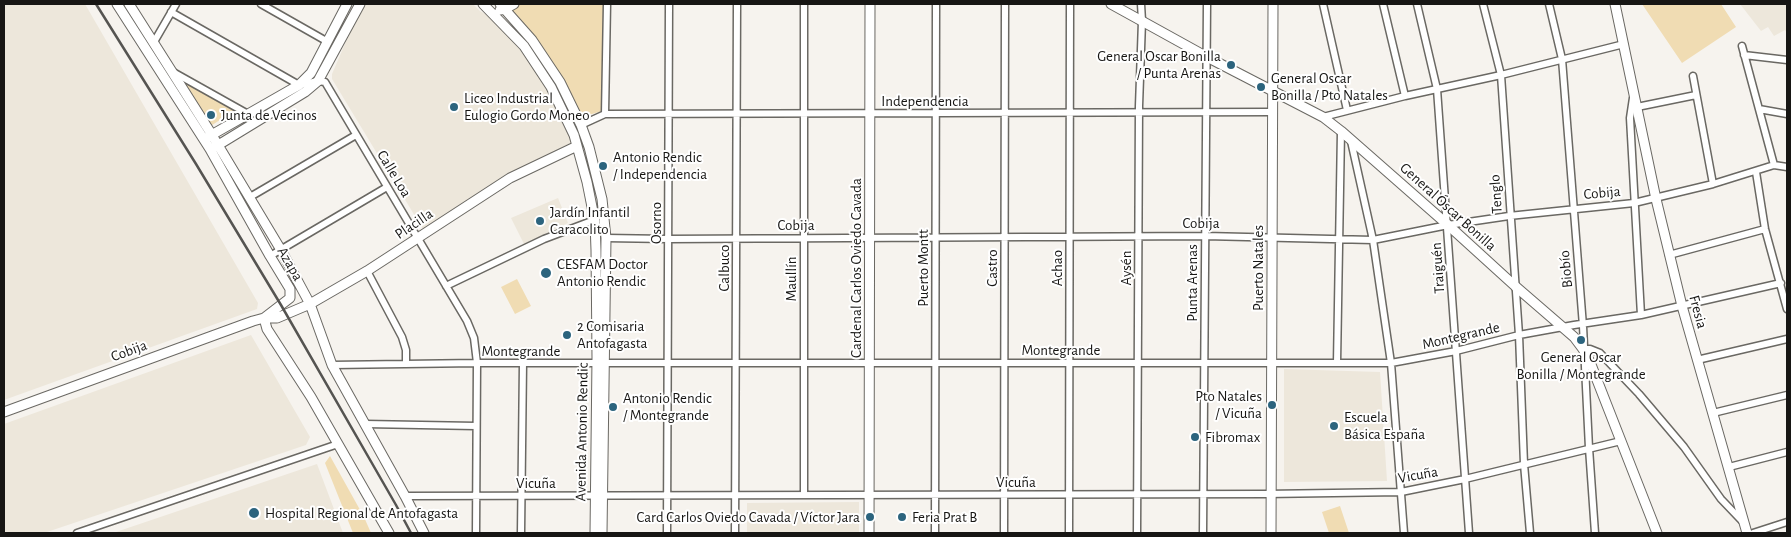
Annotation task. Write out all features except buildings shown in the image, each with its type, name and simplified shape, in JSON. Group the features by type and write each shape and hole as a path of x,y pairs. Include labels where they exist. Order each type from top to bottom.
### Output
{"street":[{"name":"Azapa","path":"117,4 208,137"},
{"name":"Azapa","path":"129,4 172,71 214,147 270,256 288,285 291,295 264,318"},
{"path":"154,42 176,4"},
{"path":"261,4 328,42"},
{"path":"208,137 299,85 311,73 347,4"},
{"path":"214,147 305,92 318,81 360,4"},
{"name":"Avenida Antonio Rendic","path":"483,4 497,9 503,6 547,61 560,82 580,125 598,180 606,238 600,363 598,495 595,533"},
{"name":"Avenida Antonio Rendic","path":"483,4 524,46 539,67 570,126 577,146 595,222 600,363"},
{"path":"503,6 514,4"},
{"path":"605,114 606,4"},
{"name":"Osorno","path":"667,533 669,4"},
{"name":"Calbuco","path":"735,533 737,4"},
{"name":"Maullín","path":"804,4 804,495"},
{"name":"Cardenal Carlos Oviedo Cavada","path":"869,533 870,4"},
{"name":"Puerto Montt","path":"935,533 936,4"},
{"name":"Castro","path":"1004,533 1005,4"},
{"name":"Achao","path":"1069,533 1070,4"},
{"name":"General Óscar Bonilla","path":"1111,4 1207,57 1323,117 1351,139 1563,327 1583,349 1590,362 1657,533"},
{"name":"Aysén","path":"1137,533 1141,4"},
{"name":"Punta Arenas","path":"1203,533 1207,4"},
{"name":"Puerto Natales","path":"1271,533 1273,4"},
{"path":"1323,4 1346,110"},
{"path":"1382,4 1405,96"},
{"name":"Traiguén","path":"1416,4 1437,89 1469,533"},
{"name":"Tenglo","path":"1483,4 1501,75 1519,335 1524,464 1530,533"},
{"name":"Biobío","path":"1549,4 1562,59 1583,323 1595,533"},
{"name":"Fresia","path":"1615,4 1656,199 1682,306 1729,467 1742,521 1747,533"},
{"path":"171,12 299,85 318,81"},
{"path":"1323,117 1624,44"},
{"path":"1742,46 1774,165"},
{"path":"1744,55 1787,60"},
{"path":"172,71 248,114"},
{"path":"1693,76 1713,184"},
{"name":"Calle Loa","path":"318,81 325,82 467,321 474,338 477,363 476,533"},
{"name":"Fresia","path":"1634,94 1630,118 1640,315"},
{"path":"1637,106 1696,95"},
{"path":"1759,109 1787,114"},
{"name":"Independencia","path":"580,125 605,114 1272,112"},
{"path":"1336,363 1340,130"},
{"path":"250,197 356,135"},
{"path":"1351,139 1374,240 1391,363 1404,533"},
{"name":"Placilla","path":"264,318 277,318 310,304 367,271 510,178 577,146"},
{"name":"Azapa","path":"214,147 250,197 281,250 310,304 332,365 424,533"},
{"name":"Cobija","path":"606,238 668,240 1205,236 1374,240 1448,225 1510,216 1634,204 1713,184 1774,165 1787,166"},
{"path":"1756,172 1765,229 1787,309"},
{"path":"270,256 387,186"},
{"path":"446,286 544,239 589,222 595,222"},
{"path":"1670,255 1765,229"},
{"path":"367,271 402,338 406,350 406,363"},
{"name":"Montegrande","path":"332,365 406,363 1391,363 1456,351 1519,335 1640,315 1781,283"},
{"path":"264,318 267,329 298,377 389,533"},
{"name":"Cobija","path":"4,412 264,318"},
{"path":"1697,360 1787,339"},
{"path":"1583,349 1590,349 1600,353 1639,394 1684,447 1721,499 1742,521"},
{"path":"521,533 522,363"},
{"path":"1713,413 1787,395"},
{"path":"365,424 476,426"},
{"name":"Vicuña","path":"405,496 1401,492 1465,479 1621,441"},
{"path":"77,533 338,444"},
{"path":"1729,467 1787,452"},
{"name":"Avenida Antonio Rendic","path":"598,495 602,533"},
{"path":"1753,533 1787,522"}],"shaded area":[{"path":"4,4 85,4 258,303 257,309 4,400"},
{"name":"Liceo Industrial Eulogio Gordo Moneo","path":"362,4 473,4 480,11 503,24 538,68 575,145 424,231 332,79 332,74"},
{"path":"520,4 603,4 602,111 582,117 550,59 510,10"},
{"path":"1642,4 1721,4 1736,27 1682,63"},
{"path":"1740,4 1787,4 1787,33 1785,30 1774,36 1768,27 1761,31"},
{"path":"181,80 237,109 209,127"},
{"name":"Jardín Infantil Caracolito","path":"558,198 568,223 524,244 511,218"},
{"path":"517,279 531,306 515,314 501,287"},
{"path":"251,335 310,437 306,445 44,533 4,533 4,424"},
{"name":"Escuela Básica España","path":"1284,369 1380,372 1387,481 1284,482"},
{"path":"330,456 371,533 353,533 325,463"},
{"name":"Hospital Regional de Antofagasta","path":"317,464 343,533 113,533"},
{"path":"859,502 859,533 747,533 747,503"},
{"path":"1340,506 1349,533 1329,533 1322,512"}],"railway":[{"path":"96,4 281,305 411,533"}],"place":[{"name":"General Oscar Bonilla / Punta Arenas","path":"1231,65"},
{"name":"General Oscar Bonilla / Pto Natales","path":"1261,87"},
{"name":"Liceo Industrial Eulogio Gordo Moneo","path":"454,107"},
{"name":"Junta de Vecinos","path":"211,115"},
{"name":"Antonio Rendic / Independencia","path":"603,166"},
{"name":"Jardín Infantil Caracolito","path":"540,221"},
{"name":"CESFAM Doctor Antonio Rendic","path":"546,273"},
{"name":"2 Comisaria Antofagasta","path":"567,335"},
{"name":"General Oscar Bonilla / Montegrande","path":"1581,340"},
{"name":"Pto Natales / Vicuña","path":"1272,405"},
{"name":"Antonio Rendic / Montegrande","path":"613,407"},
{"name":"Escuela Básica España","path":"1334,426"},
{"name":"Fibromax","path":"1195,437"},
{"name":"Hospital Regional de Antofagasta","path":"254,513"},
{"name":"Card Carlos Oviedo Cavada / Víctor Jara","path":"870,517"},
{"name":"Feria Prat B","path":"902,517"}]}
